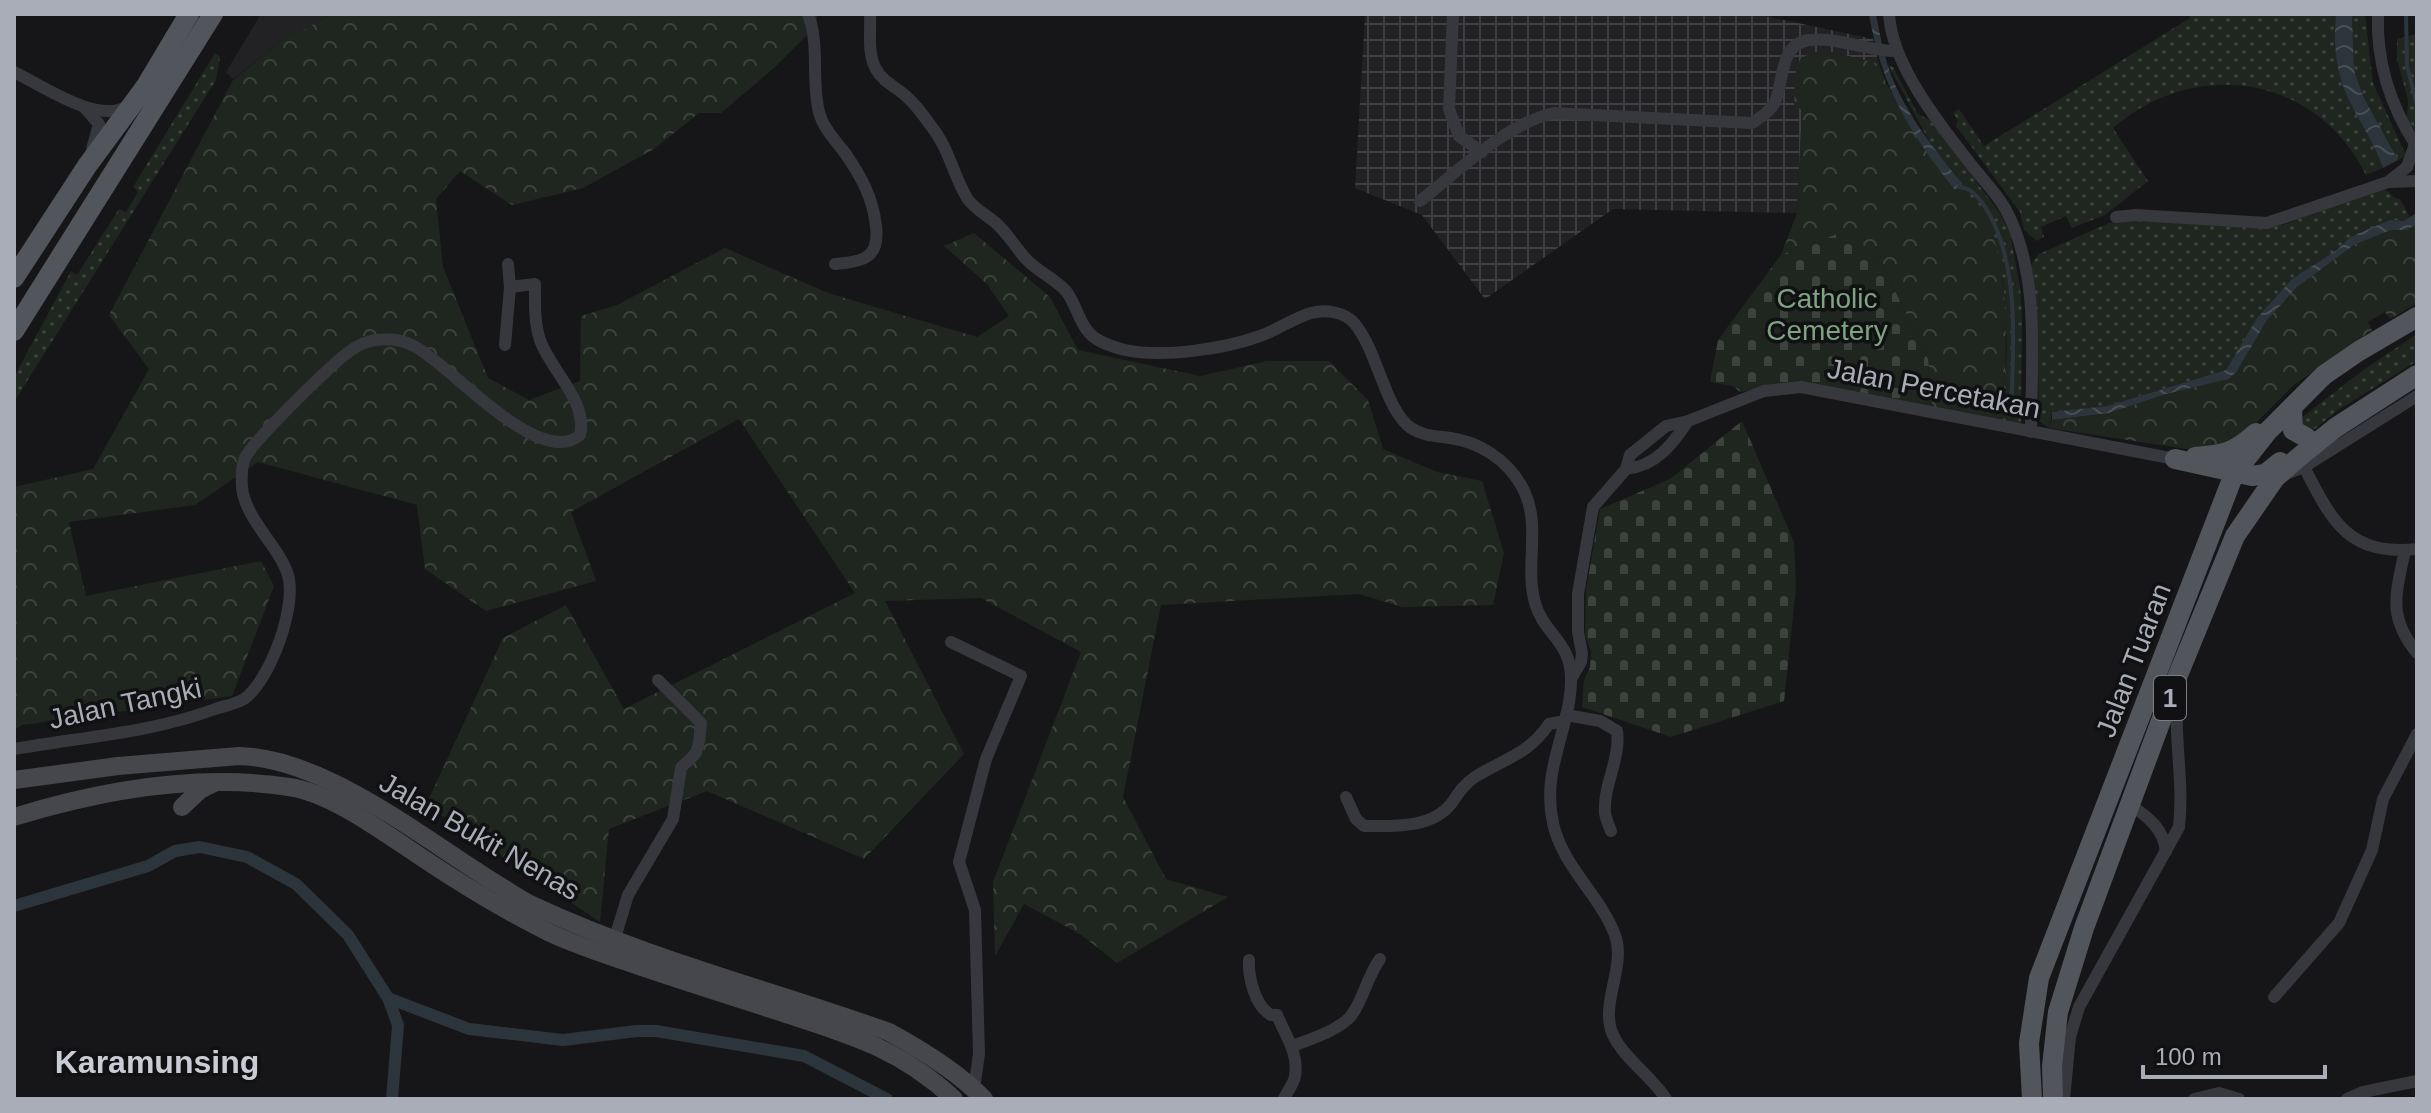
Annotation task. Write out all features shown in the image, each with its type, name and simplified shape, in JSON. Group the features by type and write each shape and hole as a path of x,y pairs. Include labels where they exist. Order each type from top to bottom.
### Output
{"main road":[{"path":"14,278 87,166 146,86 189,14"},
{"path":"14,331 213,14"},
{"name":"Jalan Tuaran","path":"2032,1099 2029,1043 2039,978 2234,474 2267,432 2324,375 2417,317"},
{"path":"2175,459 2222,456 2240,447 2294,397 2324,375"},
{"path":"2175,459 2234,474 2265,474 2307,438 2381,388 2415,387"},
{"name":"Jalan Tuaran","path":"2053,1099 2052,1066 2058,1012 2084,928 2178,675 2235,536 2275,478 2321,438 2391,391 2415,387"},
{"path":"2292,409 2293,430 2307,438"},
{"path":"2211,467 2222,482 2222,502"},
{"path":"2124,762 2138,751 2187,624 2191,620 2199,621"},
{"name":"Jalan Bukit Nenas","path":"14,780 174,760 239,756 255,756 301,768 362,799 530,905 614,941 889,1032 979,1094"},
{"path":"81,773 166,771 171,773 177,785"},
{"path":"182,807 200,790 216,782"},
{"name":"Jalan Bukit Nenas","path":"14,817 58,803 116,791 177,785 216,782 291,787 312,792 368,823 449,876 550,933 874,1044 934,1080 954,1099"},
{"path":"2029,1043 2058,1012"}],"street":[{"path":"808,14 819,111 824,127 859,173 873,202 878,242 871,254 859,262 835,264"},
{"path":"870,14 871,50 878,74 907,96 940,137 965,195 973,206 1000,226 1025,258 1064,289 1093,337 1125,350 1177,352 1231,346 1283,327 1310,313 1333,311 1353,320 1387,386 1395,413 1403,422 1417,432 1455,439 1497,457 1523,488 1534,528 1532,579 1536,606 1563,644 1571,679"},
{"path":"1453,14 1449,109 1459,136 1482,152"},
{"path":"1889,14 1892,51 1936,118 2005,208 2014,228 2031,302 2031,432"},
{"path":"2378,14 2387,90 2416,145 2407,167 2388,182"},
{"path":"1420,201 1482,152 1534,117 1554,113 1752,123 1766,114 1775,102 1785,62 1799,43 1825,41 1892,51"},
{"path":"14,72 84,107 113,113 130,105"},
{"path":"84,107 99,124 87,166"},
{"path":"2116,217 2136,215 2267,223 2388,182 2417,181"},
{"path":"505,345 510,287 508,264"},
{"name":"Jalan Tangki","path":"14,749 186,720 245,698 274,656 284,632 290,590 287,572 251,516 242,491 243,460 263,435 355,347 376,340 414,346 463,382 491,410 543,439 562,443 580,435 581,415 541,341 535,284 510,287"},
{"name":"Jalan Percetakan","path":"1666,1099 1644,1070 1619,1046 1610,1028 1617,941 1609,922 1573,870 1553,825 1551,771 1565,718 1571,679 1581,662 1578,594 1593,507 1626,469 1630,455 1666,426 1688,421 1764,391 1801,387 2175,459"},
{"path":"2275,478 2304,467 2415,387"},
{"path":"1626,469 1644,467 1671,446 1688,421"},
{"path":"2304,467 2323,504 2357,542 2411,550 2396,603 2397,623 2417,653"},
{"path":"951,642 1021,676 986,759 959,862 975,910 979,1094"},
{"path":"2064,1099 2070,1037 2079,1007 2179,827 2182,806 2175,719 2178,675"},
{"path":"614,941 628,895 673,819 681,768 696,753 700,731 701,723 658,680"},
{"path":"1346,797 1356,819 1364,826 1407,826 1435,816 1449,806 1473,778 1512,759 1536,742 1549,724 1565,718 1600,721 1617,731 1619,746 1611,770 1605,812 1611,831"},
{"path":"2274,997 2339,923 2372,850 2383,799 2417,734"},
{"path":"2131,805 2160,830 2165,839 2166,852"},
{"path":"1293,1046 1350,1017 1370,973 1380,959"},
{"path":"1249,960 1248,977 1263,1009 1277,1015 1293,1046 1295,1075 1284,1099"},
{"path":"2347,1099 2363,1092 2417,1081"},
{"path":"2194,1099 2219,1093 2239,1099"}],"shaded area":[{"path":"261,14 333,14 280,42 233,79 226,72"},
{"path":"1365,14 1756,14 1873,39 1879,64 1832,52 1814,52 1802,110 1797,213 1613,209 1485,299 1422,215 1355,188"}],"green space":[{"path":"333,14 817,14 817,25 774,68 721,113 699,113 654,149 583,188 512,205 460,171 436,199 443,267 488,378 529,400 580,381 581,316 617,305 725,248 828,293 977,337 1009,316 987,284 944,246 974,233 1050,297 1078,350 1200,376 1267,361 1329,361 1368,400 1383,449 1437,472 1482,481 1504,553 1493,605 1402,607 1359,594 1161,605 1123,797 1166,879 1228,897 1117,963 1080,934 1024,904 995,956 993,882 1081,652 981,598 885,601 964,754 864,859 707,791 609,829 600,922 426,805 503,638 566,605 624,709 855,593 739,419 571,512 596,581 486,611 425,569 417,505 258,462 195,505 69,522 86,596 261,561 274,586 232,696 22,725 14,730 14,487 93,469 149,369 109,315 233,80 280,42"},
{"path":"2189,14 2336,14 2336,50 2342,84 2383,168 2366,175 2344,141 2317,115 2286,97 2252,87 2216,85 2181,91 2146,105 2113,128 2148,181 2105,215 2072,228 2066,216 2041,227 2044,237 2037,241 2024,230 2020,212 1956,126 1958,120 1953,113 1959,109 1984,146 2190,18"},
{"path":"2352,14 2365,14 2373,83 2405,153 2398,160 2363,96 2354,70"},
{"path":"2417,34 2417,133 2407,118 2408,101 2397,59 2397,39"},
{"path":"1814,52 1832,52 1879,64 1886,83 1936,162 1956,191 1981,212 1991,231 2003,284 2005,314 2001,423 1932,407 1928,359 1882,264 1848,231 1781,255 1797,213 1802,110 1794,105 1796,68 1801,58"},
{"path":"215,53 220,57 216,80 14,402 14,377 71,271 77,275 119,209 126,212 138,192 133,187"},
{"path":"1888,65 1893,67 1918,114 1930,120 1999,212 2010,233 2022,315 2021,425 2001,423 2007,348 2003,279 1967,200 1955,190 1963,184 1934,150"},
{"path":"2386,190 2400,199 2410,217 2403,221 2390,220 2350,237 2337,250 2292,279 2257,318 2226,370 2107,406 2052,412 2049,428 2039,421 2037,311 2030,266 2039,254 2122,220 2267,227 2282,225 2373,191"},
{"path":"2417,224 2417,303 2390,319 2385,312 2368,322 2372,330 2294,385 2235,444 2193,450 2049,428 2052,420 2109,413 2166,394 2229,379 2267,320 2297,287 2354,245 2391,230 2406,230"},
{"name":"Catholic Cemetery","path":"1848,230 1882,264 1928,359 1932,407 1801,382 1740,392 1733,386 1710,382 1718,340 1781,255"},
{"path":"2417,334 2417,361 2338,410 2310,433 2297,421 2366,368"},
{"path":"1742,421 1794,542 1796,587 1784,701 1671,737 1582,707 1591,652 1585,634 1586,590 1600,509 1670,479"}],"water":[{"path":"1869,14 1876,14 1887,63 1900,95 1930,142 1963,184 1955,190 1924,149 1900,108 1881,64"},
{"path":"2336,14 2352,14 2354,70 2363,96 2398,160 2383,168 2342,84 2336,50"},
{"path":"2417,213 2417,224 2406,230 2391,230 2354,245 2297,287 2267,320 2229,379 2166,394 2109,413 2052,420 2052,412 2107,406 2226,370 2257,318 2292,279 2337,250 2350,237 2390,220 2403,221"}],"waterway":[{"path":"2406,14 2407,66 2417,105"},
{"path":"1959,187 1970,190 1983,204 1995,225 2003,249 2012,303 2011,408"},
{"path":"14,906 148,866 175,851 200,847 247,857 296,884 348,935 388,998 398,1025 392,1099"},
{"path":"388,998 469,1029 563,1040 656,1031 804,1056 887,1099"}],"district":[{"name":"Karamunsing","path":"157,1062"}]}
